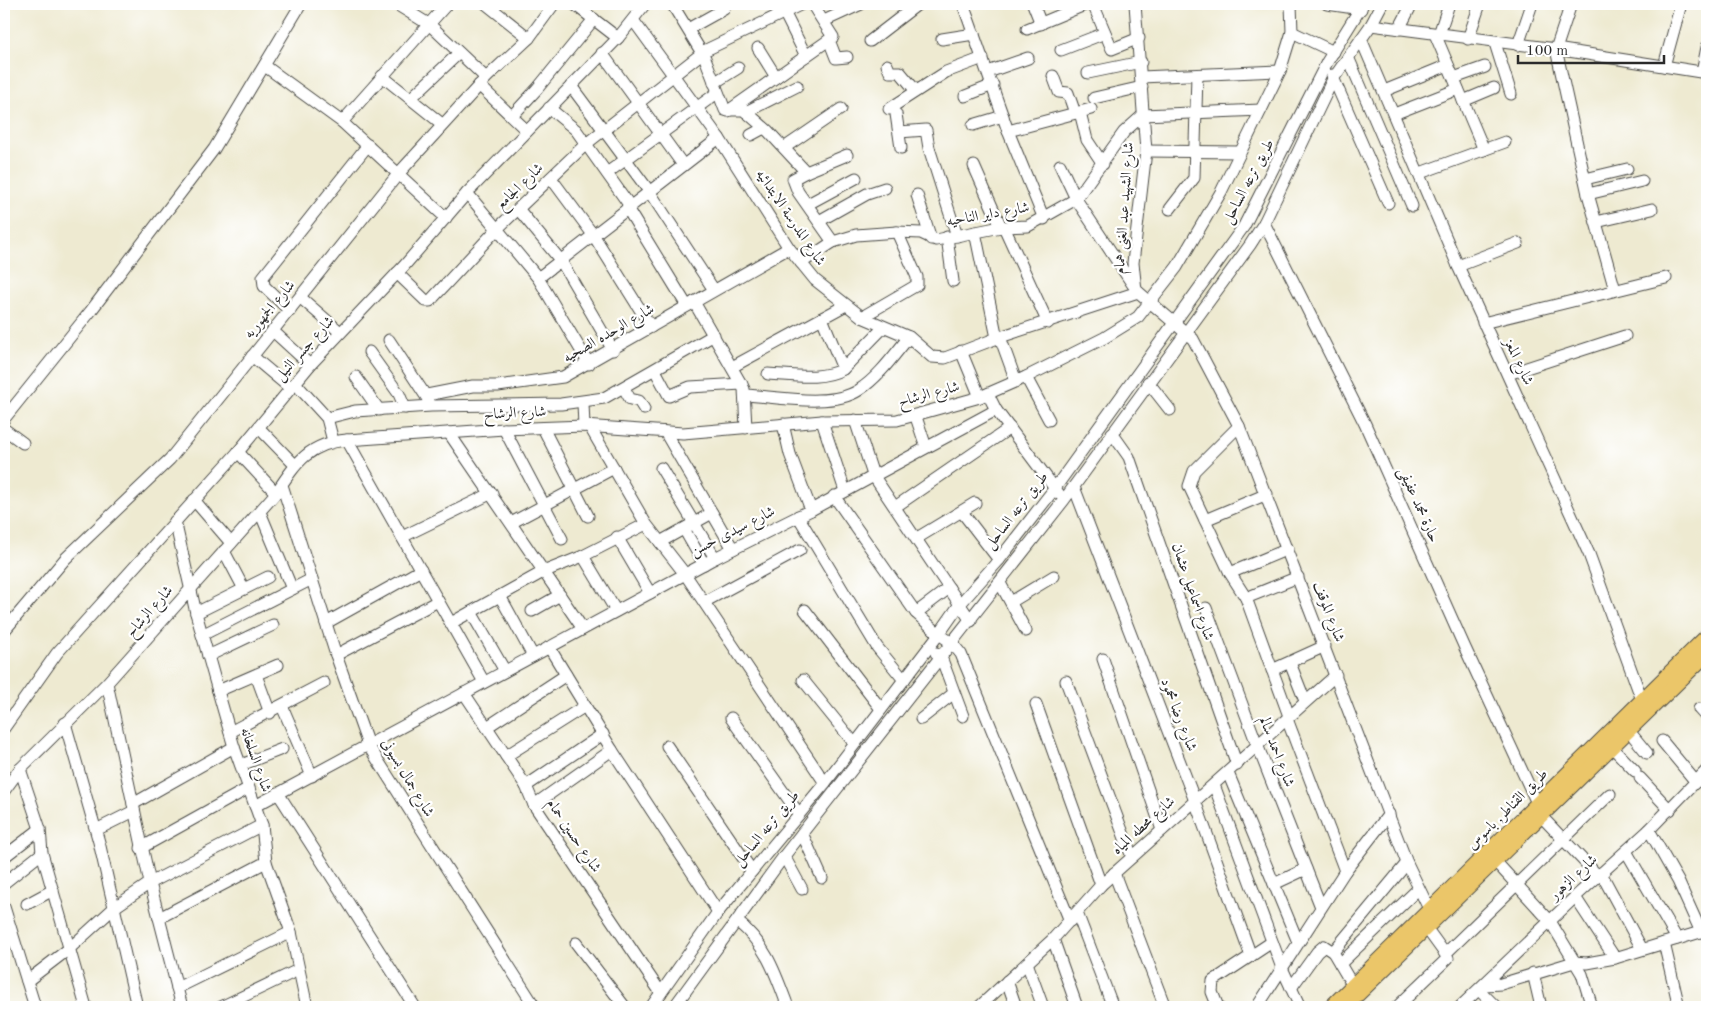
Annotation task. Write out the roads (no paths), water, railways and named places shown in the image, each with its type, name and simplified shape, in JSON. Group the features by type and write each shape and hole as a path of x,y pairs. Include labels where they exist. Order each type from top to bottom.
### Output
{"main road":[{"name":"طريق القناطر, باسوس","path":"1345,1007 1495,861 1642,700 1707,636"},
{"name":"طريق القناطر, باسوس","path":"1331,1007 1430,910 1540,810 1612,748 1707,654"}],"street":[{"path":"4,419 177,200 214,149 301,4"},
{"path":"396,4 430,25 459,53 482,82 527,131"},
{"path":"342,122 447,4"},
{"path":"486,4 529,38"},
{"name":"شارع الجمهوريه","path":"4,630 65,559 170,459 399,174 442,124 482,82 529,38 554,4"},
{"path":"574,4 618,38"},
{"name":"شارع جسر النيل","path":"4,728 57,653 238,452 310,365 397,273 467,193 618,38 645,4"},
{"path":"672,4 708,62 722,107 728,111 743,110 746,112 806,172"},
{"path":"674,76 702,53 802,4"},
{"path":"812,4 824,21 836,58 847,57"},
{"path":"824,21 861,4"},
{"path":"870,41 918,4"},
{"path":"963,4 1008,131 1044,219"},
{"path":"1034,4 1041,24"},
{"path":"1027,29 1087,4"},
{"path":"1093,4 1112,50 1138,38"},
{"name":"شارع الشهيد عبد الغنى همام","path":"1135,4 1141,62 1146,152 1133,263 1137,290 1185,331"},
{"name":"شارع الرشاح","path":"4,790 20,769 107,684 260,512 279,489 295,465 316,448 333,441 504,429 587,427 665,432 746,428 822,421 897,420 916,417 984,395 1104,338 1138,317 1152,302 1200,230 1280,71 1292,32 1291,4"},
{"path":"1327,4 1362,6"},
{"name":"طريق ترعه الساحل","path":"675,1007 784,856 1074,487 1185,331 1250,245 1264,223 1334,79 1371,25 1382,4"},
{"path":"1399,29 1412,4"},
{"path":"1450,4 1437,34 1448,66 1484,150"},
{"path":"1468,39 1480,4"},
{"path":"1518,45 1532,4"},
{"path":"1571,4 1556,49 1584,179 1615,290"},
{"path":"1664,66 1681,4"},
{"name":"طريق ترعه الساحل","path":"651,1007 718,912 825,783 960,604 999,560 1055,488 1248,220 1327,62 1362,6"},
{"path":"688,30 724,9"},
{"path":"784,12 806,56"},
{"path":"513,115 537,89 594,19"},
{"name":"شارع المدرسة الابتدائيه","path":"633,20 719,138 789,248 815,280 862,317 909,336 932,356 945,358 998,337 1048,323 1137,290"},
{"path":"1371,25 1495,43 1556,49 1705,73 1707,47"},
{"path":"1292,32 1334,52"},
{"path":"1061,50 1105,33"},
{"path":"942,39 974,34"},
{"path":"728,111 831,38"},
{"name":"شارع المعز","path":"1361,39 1420,173 1458,266 1589,554 1642,700"},
{"path":"1495,43 1510,94"},
{"path":"758,48 776,77"},
{"path":"411,98 459,53"},
{"path":"602,53 683,165"},
{"path":"1348,57 1412,206"},
{"path":"901,148 899,132 893,112 916,91 946,72 983,58"},
{"path":"988,72 1028,58"},
{"path":"1088,73 1141,62"},
{"path":"1327,62 1388,203"},
{"path":"887,65 890,72 900,72 916,91"},
{"path":"265,66 342,122 446,218"},
{"path":"1384,90 1448,66"},
{"path":"1394,114 1456,84 1485,67"},
{"path":"607,173 696,107 738,68"},
{"path":"1008,131 1085,108 1142,82 1197,75 1280,71"},
{"path":"1170,209 1193,181 1197,75"},
{"path":"382,76 442,124"},
{"name":"شارع الجامع","path":"397,273 426,301 430,301 498,228 586,144 674,76"},
{"path":"1053,76 1059,92 1068,93 1085,108 1087,140 1102,164"},
{"path":"965,96 993,85"},
{"path":"571,86 649,191 714,290"},
{"path":"746,112 797,86"},
{"path":"1463,101 1494,88"},
{"path":"549,108 570,124 586,144 607,173 690,304 714,335 744,390 746,428"},
{"path":"784,148 841,110"},
{"path":"1143,115 1261,110"},
{"name":"شارع داير الناحيه","path":"800,263 833,242 856,235 897,232 921,233 931,239 1003,227 1028,226 1044,219 1076,199 1124,132 1143,115"},
{"path":"974,125 1003,116"},
{"path":"751,135 764,128"},
{"path":"899,132 926,130 952,237 952,281"},
{"path":"538,278 719,138"},
{"path":"1420,173 1505,142"},
{"path":"290,311 264,286 264,277 368,145"},
{"path":"1146,152 1240,152"},
{"path":"833,242 798,192 793,179 847,155"},
{"path":"1060,164 1076,199 1137,290"},
{"path":"974,166 1048,323"},
{"path":"1584,179 1627,169"},
{"path":"551,178 594,236 651,327"},
{"path":"808,204 856,178"},
{"path":"1588,194 1642,181"},
{"path":"819,221 867,194 885,188"},
{"path":"467,193 538,278 590,364"},
{"path":"917,195 931,239"},
{"path":"1596,222 1652,209"},
{"path":"519,210 561,261 613,350"},
{"name":"حارة محمد عفيفى","path":"1264,223 1365,424 1540,810 1564,839 1600,875 1642,949"},
{"path":"862,317 917,285 917,277 897,232"},
{"path":"974,232 998,337 1021,379 1049,420"},
{"path":"1458,266 1518,243"},
{"name":"شارع الوحده الصحيه","path":"427,395 473,386 498,386 553,380 590,364 789,248"},
{"path":"1484,323 1666,278"},
{"path":"301,298 340,332"},
{"path":"732,367 846,305"},
{"path":"822,318 843,369"},
{"path":"768,374 819,376 843,369 884,327"},
{"path":"273,331 310,365"},
{"name":"شارع الموقف","path":"1185,331 1198,346 1240,426 1336,675 1370,770 1418,889 1430,910"},
{"path":"327,418 354,412 431,406 582,402 604,398 714,335"},
{"path":"655,370 669,396 690,387 744,390 820,400 846,396 861,389 882,370 909,336"},
{"path":"1508,374 1625,336"},
{"path":"388,340 427,395 431,406"},
{"path":"369,352 399,394 405,408"},
{"path":"961,352 984,395 1064,500"},
{"path":"252,356 293,385 327,418 333,441"},
{"path":"356,377 378,410"},
{"path":"1148,382 1170,410"},
{"path":"624,388 630,399 639,401 644,409"},
{"path":"582,402 587,427 614,468 646,524 685,574 825,783"},
{"name":"شارع سيدى حسن","path":"255,806 709,561 811,510 996,410"},
{"path":"916,417 926,447"},
{"path":"855,420 873,475 917,538 970,621"},
{"path":"822,421 845,491"},
{"path":"783,424 792,461 811,510"},
{"path":"1240,426 1194,471 1189,481 1189,486 1230,573 1246,598 1345,871"},
{"path":"259,428 295,465"},
{"path":"543,428 588,516"},
{"path":"895,507 1010,428"},
{"path":"4,429 23,443"},
{"path":"504,429 562,539"},
{"path":"665,432 733,549"},
{"path":"450,433 492,493 543,572 584,628"},
{"name":"شارع اسماعيل عثمان","path":"1112,433 1129,457 1237,765"},
{"path":"347,440 484,682"},
{"path":"238,452 279,489"},
{"path":"511,523 614,468"},
{"path":"661,468 689,526 709,561"},
{"name":"شارع رضا محمود","path":"1074,487 1195,801 1251,956"},
{"name":"شارع جمال بسيونى","path":"279,489 312,579 336,655 368,745 535,1007"},
{"path":"402,537 492,493"},
{"path":"1205,520 1267,494"},
{"path":"834,496 916,613 952,643 967,665 1113,1007"},
{"path":"194,500 228,547 244,589"},
{"path":"917,538 975,503"},
{"path":"260,512 292,589"},
{"path":"962,512 999,560"},
{"path":"660,542 712,513"},
{"path":"798,516 878,648 904,680"},
{"name":"شارع السلخانه","path":"175,521 196,613 234,747 262,825 266,862 291,932 307,1007"},
{"path":"451,623 543,572 583,556 617,537 646,524"},
{"path":"617,537 650,593"},
{"path":"1230,573 1288,549"},
{"path":"704,602 800,550"},
{"path":"583,556 616,611"},
{"path":"326,622 421,570"},
{"path":"1010,602 1054,576"},
{"path":"196,613 268,577"},
{"path":"1246,598 1298,577"},
{"path":"202,635 312,579"},
{"path":"1000,583 1026,631"},
{"path":"916,613 949,588"},
{"path":"532,611 560,595"},
{"path":"500,596 533,656"},
{"path":"228,597 237,617"},
{"path":"336,655 438,601"},
{"name":"شارع احمد سالم","path":"1206,608 1258,747 1321,906"},
{"path":"805,610 881,709"},
{"path":"471,612 504,671"},
{"path":"208,656 273,625"},
{"path":"1272,670 1325,646"},
{"path":"549,647 612,750 718,912"},
{"path":"928,648 941,657 963,716"},
{"path":"1103,659 1162,830"},
{"path":"1290,663 1305,701"},
{"path":"218,691 278,665"},
{"path":"256,675 270,713"},
{"path":"487,727 566,675"},
{"name":"شارع محطه المياه","path":"979,1007 1053,938 1101,885 1132,856 1258,747 1305,701 1336,675"},
{"path":"802,680 854,743"},
{"path":"1066,681 1132,856"},
{"path":"230,732 270,713 324,683"},
{"path":"107,684 150,883 182,1007"},
{"name":"شارع حسين حمام","path":"464,693 526,786 534,804 661,993"},
{"path":"921,720 954,693"},
{"path":"1036,704 1101,885"},
{"path":"282,706 312,776"},
{"path":"506,756 585,706"},
{"path":"731,718 799,814"},
{"path":"65,723 96,830 137,1007"},
{"path":"1629,731 1648,752"},
{"path":"526,786 602,734"},
{"path":"1662,741 1696,782"},
{"path":"666,746 752,871"},
{"path":"96,830 234,747"},
{"path":"1612,748 1670,810"},
{"path":"241,765 282,749"},
{"path":"534,804 612,750"},
{"path":"20,769 40,829 42,853 86,1007"},
{"name":"شارع الزهور","path":"1460,1007 1670,810 1707,770"},
{"path":"1228,773 1298,942"},
{"path":"1214,784 1282,968 1300,1007"},
{"path":"142,848 249,788"},
{"path":"278,794 416,1007"},
{"path":"1446,953 1610,794"},
{"path":"1257,1007 1321,906 1345,871 1389,814"},
{"path":"27,981 70,948 115,907 150,883 262,825"},
{"path":"4,857 40,829"},
{"path":"1496,1007 1482,987 1501,984 1574,962 1587,963 1615,958 1704,931 1649,830"},
{"path":"802,833 822,878"},
{"path":"1626,851 1677,939"},
{"path":"4,883 42,853"},
{"path":"784,856 802,889"},
{"path":"1495,861 1515,886 1550,921 1585,980 1592,1007"},
{"path":"159,918 266,862"},
{"path":"1333,952 1407,863"},
{"path":"1274,884 1306,869"},
{"path":"1114,873 1165,1007"},
{"path":"1340,964 1418,889"},
{"path":"27,904 53,890"},
{"path":"1575,898 1615,958"},
{"path":"4,907 35,1007"},
{"path":"736,921 752,935 766,952 788,1007"},
{"path":"1396,1007 1448,958 1427,929"},
{"path":"177,988 291,932"},
{"path":"1053,938 1077,1007"},
{"path":"1218,1007 1212,992 1213,981 1272,942"},
{"path":"1664,943 1679,1007"},
{"path":"576,944 625,1007"},
{"path":"1291,988 1320,948 1326,946 1333,952 1352,986"},
{"path":"1027,963 1043,1007"},
{"path":"221,1007 298,970"},
{"path":"1533,973 1541,1007"},
{"path":"1007,981 1016,1007"}]}
